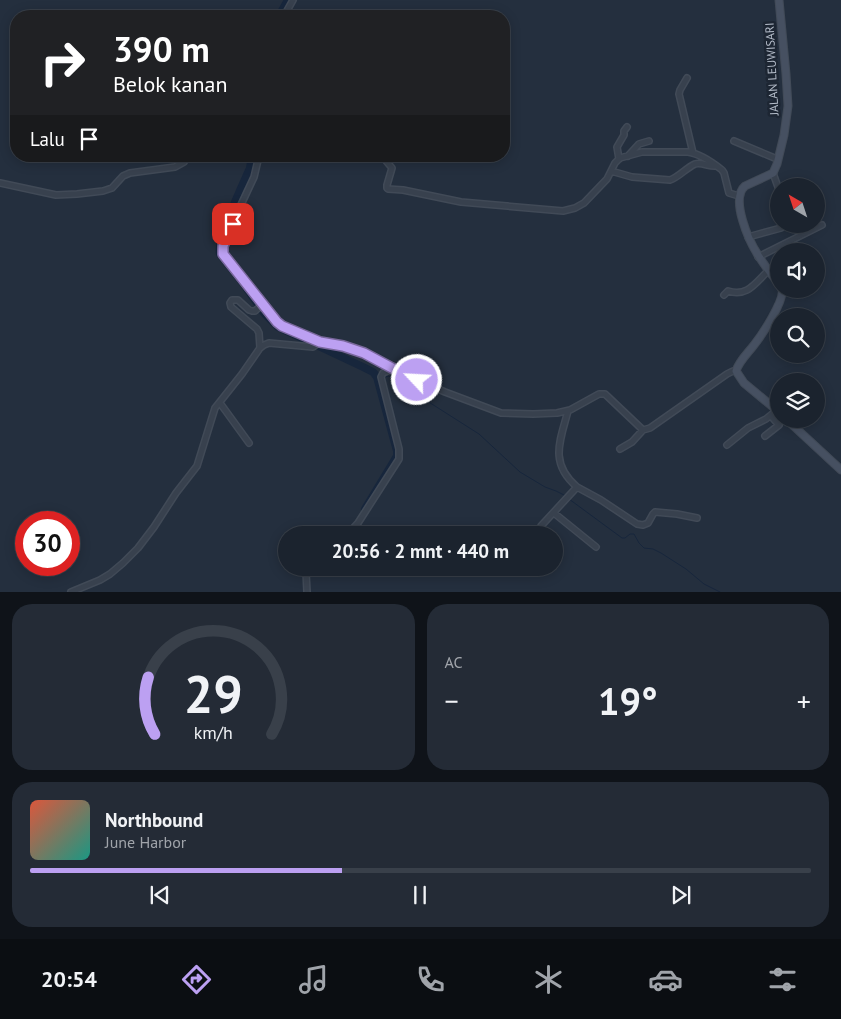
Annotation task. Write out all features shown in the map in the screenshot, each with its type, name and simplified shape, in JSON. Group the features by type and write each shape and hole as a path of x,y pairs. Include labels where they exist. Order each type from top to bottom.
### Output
{"main road":[{"name":"JALAN LEUWISARI","path":"773,173 788,106 779,0"},
{"path":"770,273 758,256 748,236 739,196 743,187 773,173"},
{"path":"770,407 744,383 736,371 764,332 779,298"},
{"path":"796,428 841,470"}],"street":[{"path":"687,78 679,94 693,153"},
{"path":"619,159 617,147 627,127"},
{"path":"628,156 640,144 649,141"},
{"path":"734,141 777,160"},
{"path":"388,162 392,168 387,185 388,189 403,190 461,202 561,211 576,208 584,203 607,179 619,159 642,152 693,153 704,157 724,172 729,193 739,196"},
{"path":"0,183 51,195 77,194 112,188 123,176 130,173 175,167 184,162"},
{"path":"257,162 254,177 226,239 223,250 225,258 261,306 280,324 317,344"},
{"path":"612,171 632,176 672,180 696,164 701,163 710,167 716,166"},
{"path":"773,173 775,178"},
{"path":"748,236 770,231"},
{"path":"758,256 807,233"},
{"path":"724,295 728,291 738,293 747,290 768,270"},
{"path":"260,348 257,329 231,307 230,303 231,300 238,300 250,311 261,306"},
{"path":"71,592 106,577 138,548 197,466 215,408 264,344 343,346 364,353 445,392 501,413 533,414 568,411 599,394 605,394 643,430"},
{"path":"355,526 399,459 399,449 381,378 382,375 392,368"},
{"path":"620,449 632,442 643,430 650,428 727,374 736,371"},
{"path":"220,403 249,443"},
{"path":"568,411 560,441 559,461 563,471 577,486 637,524 648,523 652,514 656,512 697,518"},
{"path":"727,445 748,428 770,415"},
{"path":"765,436 774,428"},
{"path":"541,526 577,486"},
{"path":"554,513 596,548"},
{"path":"306,576 307,592"}],"waterway":[{"path":"282,10 288,0"},
{"path":"251,162 226,225 220,254 264,313 278,327 373,372 377,377 397,456 365,509"},
{"path":"385,377 389,376 395,382 479,434 520,472 545,487 566,496"},
{"path":"569,499 622,538 634,534 644,548 653,549 661,553 686,569 704,584 720,592"}],"route":[{"path":"233,224 223,246 223,254 282,326 320,342 343,346 364,353 417,380"}]}
